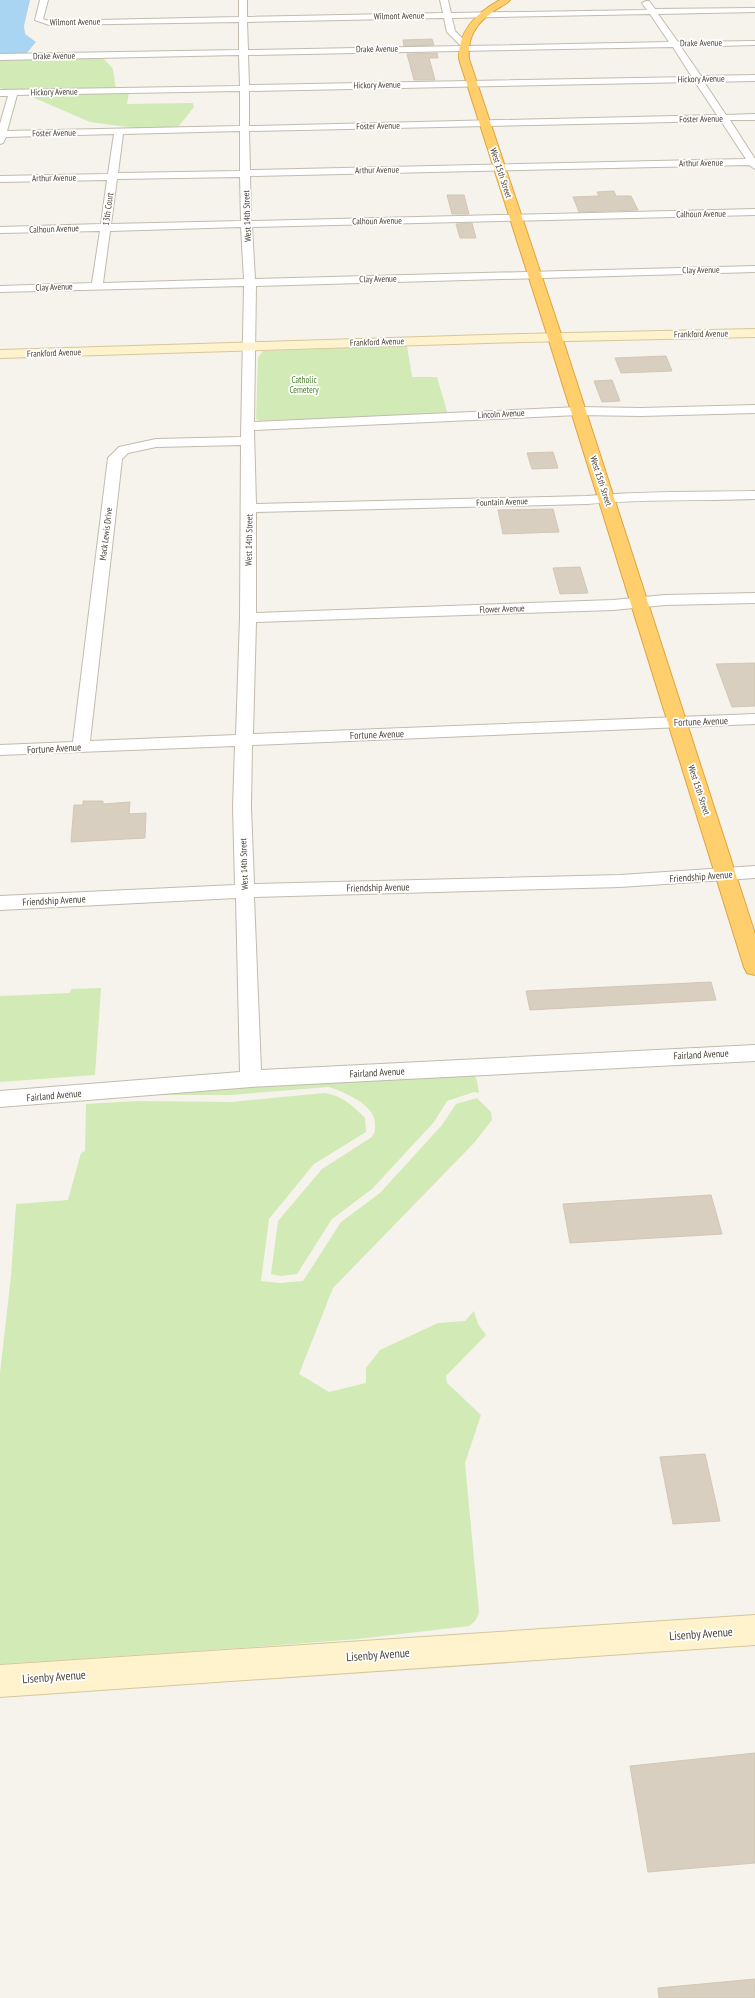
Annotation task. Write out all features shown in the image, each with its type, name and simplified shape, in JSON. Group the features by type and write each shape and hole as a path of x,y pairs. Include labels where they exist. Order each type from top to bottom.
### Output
{"highway":[{"path":"463,46 468,30 484,14 506,0"},
{"name":"West 15th Street","path":"463,46 464,59 555,337 755,967"}],"main road":[{"name":"Frankford Avenue","path":"0,354 555,337 755,333"},
{"name":"Lisenby Avenue","path":"0,1680 755,1630"}],"street":[{"name":"Wilmont Avenue","path":"44,0 40,20 42,22 755,10"},
{"name":"West 14th Street","path":"243,0 246,129 246,224 250,282 247,426 249,508 248,618 242,807 251,1079"},
{"name":"West 15th Street","path":"444,0 452,32 463,46"},
{"path":"644,0 754,163"},
{"name":"Drake Avenue","path":"0,57 463,46 755,43"},
{"name":"Hickory Avenue","path":"0,93 755,78"},
{"path":"1,136 13,93"},
{"name":"Foster Avenue","path":"1,136 485,123 755,118"},
{"name":"13th Court","path":"97,286 119,132"},
{"name":"Arthur Avenue","path":"0,180 499,167 754,163"},
{"name":"Calhoun Avenue","path":"0,230 755,212"},
{"name":"Clay Avenue","path":"0,289 755,269"},
{"name":"Lincoln Avenue","path":"247,426 578,411 635,412 755,409"},
{"name":"Mack Lewis Drive","path":"81,746 115,458 124,450 156,443 247,441"},
{"name":"Fountain Avenue","path":"249,508 487,503 629,496 679,497 755,495"},
{"name":"Flower Avenue","path":"248,618 613,605 755,598"},
{"name":"Fortune Avenue","path":"0,750 755,719"},
{"name":"Friendship Avenue","path":"0,903 245,891 620,881 755,872"},
{"name":"Fairland Avenue","path":"0,1099 251,1079 755,1052"}],"green space":[{"path":"65,57 104,59 113,69 116,90 12,92 0,88 0,58"},
{"path":"129,92 127,104 193,103 194,107 179,126 149,130 90,122 25,94"},
{"name":"Catholic Cemetery","path":"407,346 412,377 437,377 448,415 264,423 256,419 258,358 263,351"},
{"path":"101,988 95,1075 0,1082 0,996 70,993 71,989"},
{"path":"474,1074 479,1093 474,1092 447,1101 434,1122 372,1189 332,1219 297,1274 281,1276 271,1274 278,1221 322,1169 372,1137 375,1128 372,1113 355,1098 328,1087 231,1095 145,1095 251,1086"},
{"path":"325,1093 337,1096 356,1109 365,1118 366,1132 314,1164 269,1219 261,1281 280,1283 303,1281 341,1222 380,1193 442,1125 456,1104 477,1098 491,1112 492,1120 474,1143 333,1288 299,1374 329,1392 366,1383 366,1368 380,1350 438,1323 465,1321 474,1311 478,1324 486,1335 446,1376 447,1383 481,1415 465,1463 479,1612 477,1618 469,1626 358,1639 0,1664 0,1373 11,1276 16,1204 68,1200 81,1153 85,1151 86,1104 137,1101 231,1102"}],"water":[{"path":"0,0 30,0 24,26 25,34 36,42 26,54 0,54"}],"building":[{"path":"432,39 434,45 404,46 403,40"},
{"path":"437,53 438,58 429,58 435,80 414,80 407,54"},
{"path":"614,191 616,196 631,196 638,210 579,212 573,197 599,196 597,192"},
{"path":"447,195 464,195 469,214 452,214"},
{"path":"472,223 476,238 460,238 456,224"},
{"path":"666,356 672,371 621,373 615,358"},
{"path":"612,380 620,401 602,402 594,381"},
{"path":"553,452 558,468 532,469 527,453"},
{"path":"553,509 559,532 503,534 498,510"},
{"path":"580,567 588,593 560,594 553,568"},
{"path":"755,663 755,706 732,707 716,664"},
{"path":"83,801 103,801 103,804 130,802 129,814 146,813 145,838 71,842 74,805 83,805"},
{"path":"711,982 716,1000 530,1010 526,991"},
{"path":"711,1195 722,1234 570,1243 563,1204"},
{"path":"705,1454 720,1521 673,1524 660,1457"},
{"path":"755,1753 755,1863 648,1872 630,1766"},
{"path":"755,1979 755,1998 659,1998 658,1988"}]}
